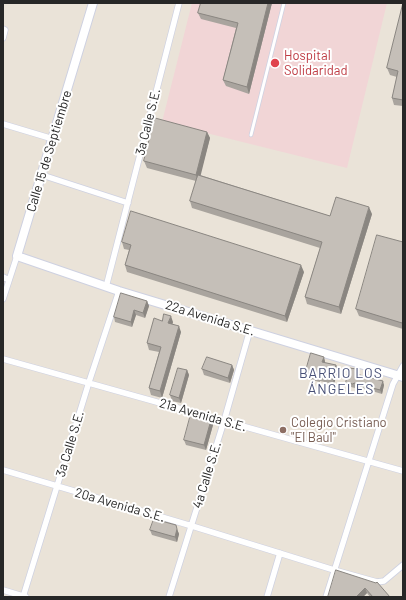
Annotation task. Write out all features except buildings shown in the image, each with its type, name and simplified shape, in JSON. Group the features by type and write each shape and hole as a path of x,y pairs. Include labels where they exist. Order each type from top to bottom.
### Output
{"street":[{"name":"Calle 15 de Septiembre","path":"3,299 53,139 93,3"},
{"name":"3a Calle S.E.","path":"106,287 179,3"},
{"path":"3,38 4,30"},
{"path":"3,124 53,139"},
{"path":"42,175 128,202"},
{"name":"22a Avenida S.E.","path":"17,256 118,291 400,376"},
{"path":"3,277 9,280"},
{"name":"3a Calle S.E.","path":"24,597 118,291"},
{"name":"4a Calle S.E.","path":"169,597 224,421 250,330"},
{"name":"21a Avenida S.E.","path":"3,359 403,471"},
{"path":"326,597 393,384 400,376 403,366"},
{"name":"20a Avenida S.E.","path":"3,470 377,582 384,581 403,565"},
{"path":"267,597 280,553"},
{"path":"3,590 24,597"}],"lane":[{"path":"251,135 284,3"}],"shaded area":[{"name":"Hospital Solidaridad","path":"192,3 387,3 347,168 162,122"}],"place":[{"name":"Hospital Solidaridad","path":"275,63"},
{"name":"Colegio Cristiano \"El Baúl\"","path":"283,430"}],"district":[{"name":"BARRIO LOS ÁNGELES","path":"341,382"}]}
